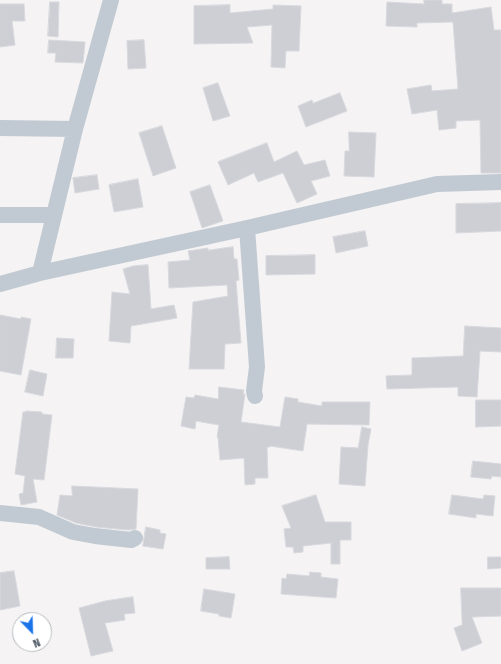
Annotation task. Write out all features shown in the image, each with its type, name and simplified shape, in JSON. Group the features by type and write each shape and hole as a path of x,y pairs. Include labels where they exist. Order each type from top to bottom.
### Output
{"street":[{"path":"40,273 76,130 112,0"},
{"path":"0,128 76,130"},
{"path":"0,284 40,273 247,228 437,184 501,182"},
{"path":"0,215 54,215"},
{"path":"247,228 257,367 254,391 255,396"},
{"path":"0,513 39,517 73,532 131,540 135,538"}],"building":[{"path":"424,0 442,0 442,4 452,4 452,13 491,7 494,30 501,30 501,173 481,173 480,120 456,121 456,128 439,130 437,110 412,114 407,89 431,85 432,91 458,89 453,22 417,23 417,27 386,26 387,2 424,4"},
{"path":"50,2 59,2 58,37 48,36"},
{"path":"0,4 24,4 25,21 12,21 15,45 0,47"},
{"path":"230,5 230,13 273,9 273,5 301,6 299,51 286,51 285,68 271,67 272,25 247,27 253,43 194,44 194,6"},
{"path":"49,40 85,42 83,63 55,62 56,53 48,53"},
{"path":"144,40 146,68 128,69 127,41"},
{"path":"218,83 230,116 213,121 203,88"},
{"path":"340,93 347,111 306,127 298,106 312,100 313,103"},
{"path":"162,126 176,168 153,176 139,133"},
{"path":"349,132 376,133 374,177 344,176 345,151 349,151"},
{"path":"267,143 274,162 297,151 304,165 325,160 330,176 311,181 317,194 297,203 283,173 258,182 254,173 228,185 218,162"},
{"path":"97,175 99,189 75,193 73,178"},
{"path":"138,179 143,207 114,212 109,185"},
{"path":"210,185 223,221 202,228 190,192"},
{"path":"501,203 501,231 456,233 456,204"},
{"path":"365,231 368,246 336,253 333,237"},
{"path":"233,247 234,259 237,259 239,280 236,281 241,343 225,344 224,369 189,369 193,302 228,296 227,285 169,288 168,262 190,260 188,251 208,248 208,250"},
{"path":"315,255 315,274 266,275 266,256"},
{"path":"148,265 151,309 174,305 177,318 131,326 130,343 109,341 112,292 130,294 123,269 133,266"},
{"path":"0,315 21,319 21,317 31,319 21,375 0,371"},
{"path":"465,326 501,328 501,352 480,351 477,397 458,396 458,387 387,389 386,376 412,375 412,358 463,356"},
{"path":"57,338 74,339 73,358 56,358"},
{"path":"30,370 47,374 43,396 25,392"},
{"path":"219,387 244,390 243,394 245,394 241,422 280,427 285,397 298,399 298,402 322,406 322,402 370,402 369,425 307,424 303,451 270,446 267,447 268,478 255,478 255,484 245,485 244,458 220,460 217,437 219,425 196,421 195,429 181,426 186,397 194,398 195,395 218,399"},
{"path":"476,400 501,400 501,426 476,427"},
{"path":"23,412 42,412 42,414 52,415 44,480 33,479 37,502 21,505 19,494 23,493 25,476 15,474"},
{"path":"362,427 371,429 368,445 365,486 339,484 341,447 358,448"},
{"path":"473,461 501,464 501,477 492,476 491,479 471,477"},
{"path":"72,486 138,489 136,529 128,530 96,527 76,523 57,515 60,495 72,496"},
{"path":"316,495 325,522 351,522 351,540 340,540 340,564 331,564 331,543 303,546 303,552 294,553 293,547 286,547 284,529 291,528 282,506"},
{"path":"452,495 483,499 484,495 495,496 493,516 476,514 476,518 449,514"},
{"path":"146,527 160,530 160,533 166,534 163,549 143,546"},
{"path":"229,557 230,569 206,569 206,558"},
{"path":"488,557 501,557 501,568 488,569"},
{"path":"14,571 20,606 0,610 0,573"},
{"path":"310,572 321,573 321,577 338,579 336,598 281,594 282,578 286,579 287,574 309,576"},
{"path":"461,588 501,588 501,616 472,617 482,643 462,651 454,628 462,625"},
{"path":"204,589 235,594 231,618 201,611"},
{"path":"133,597 135,613 124,614 125,620 105,623 113,651 91,656 79,608 105,601"}]}
